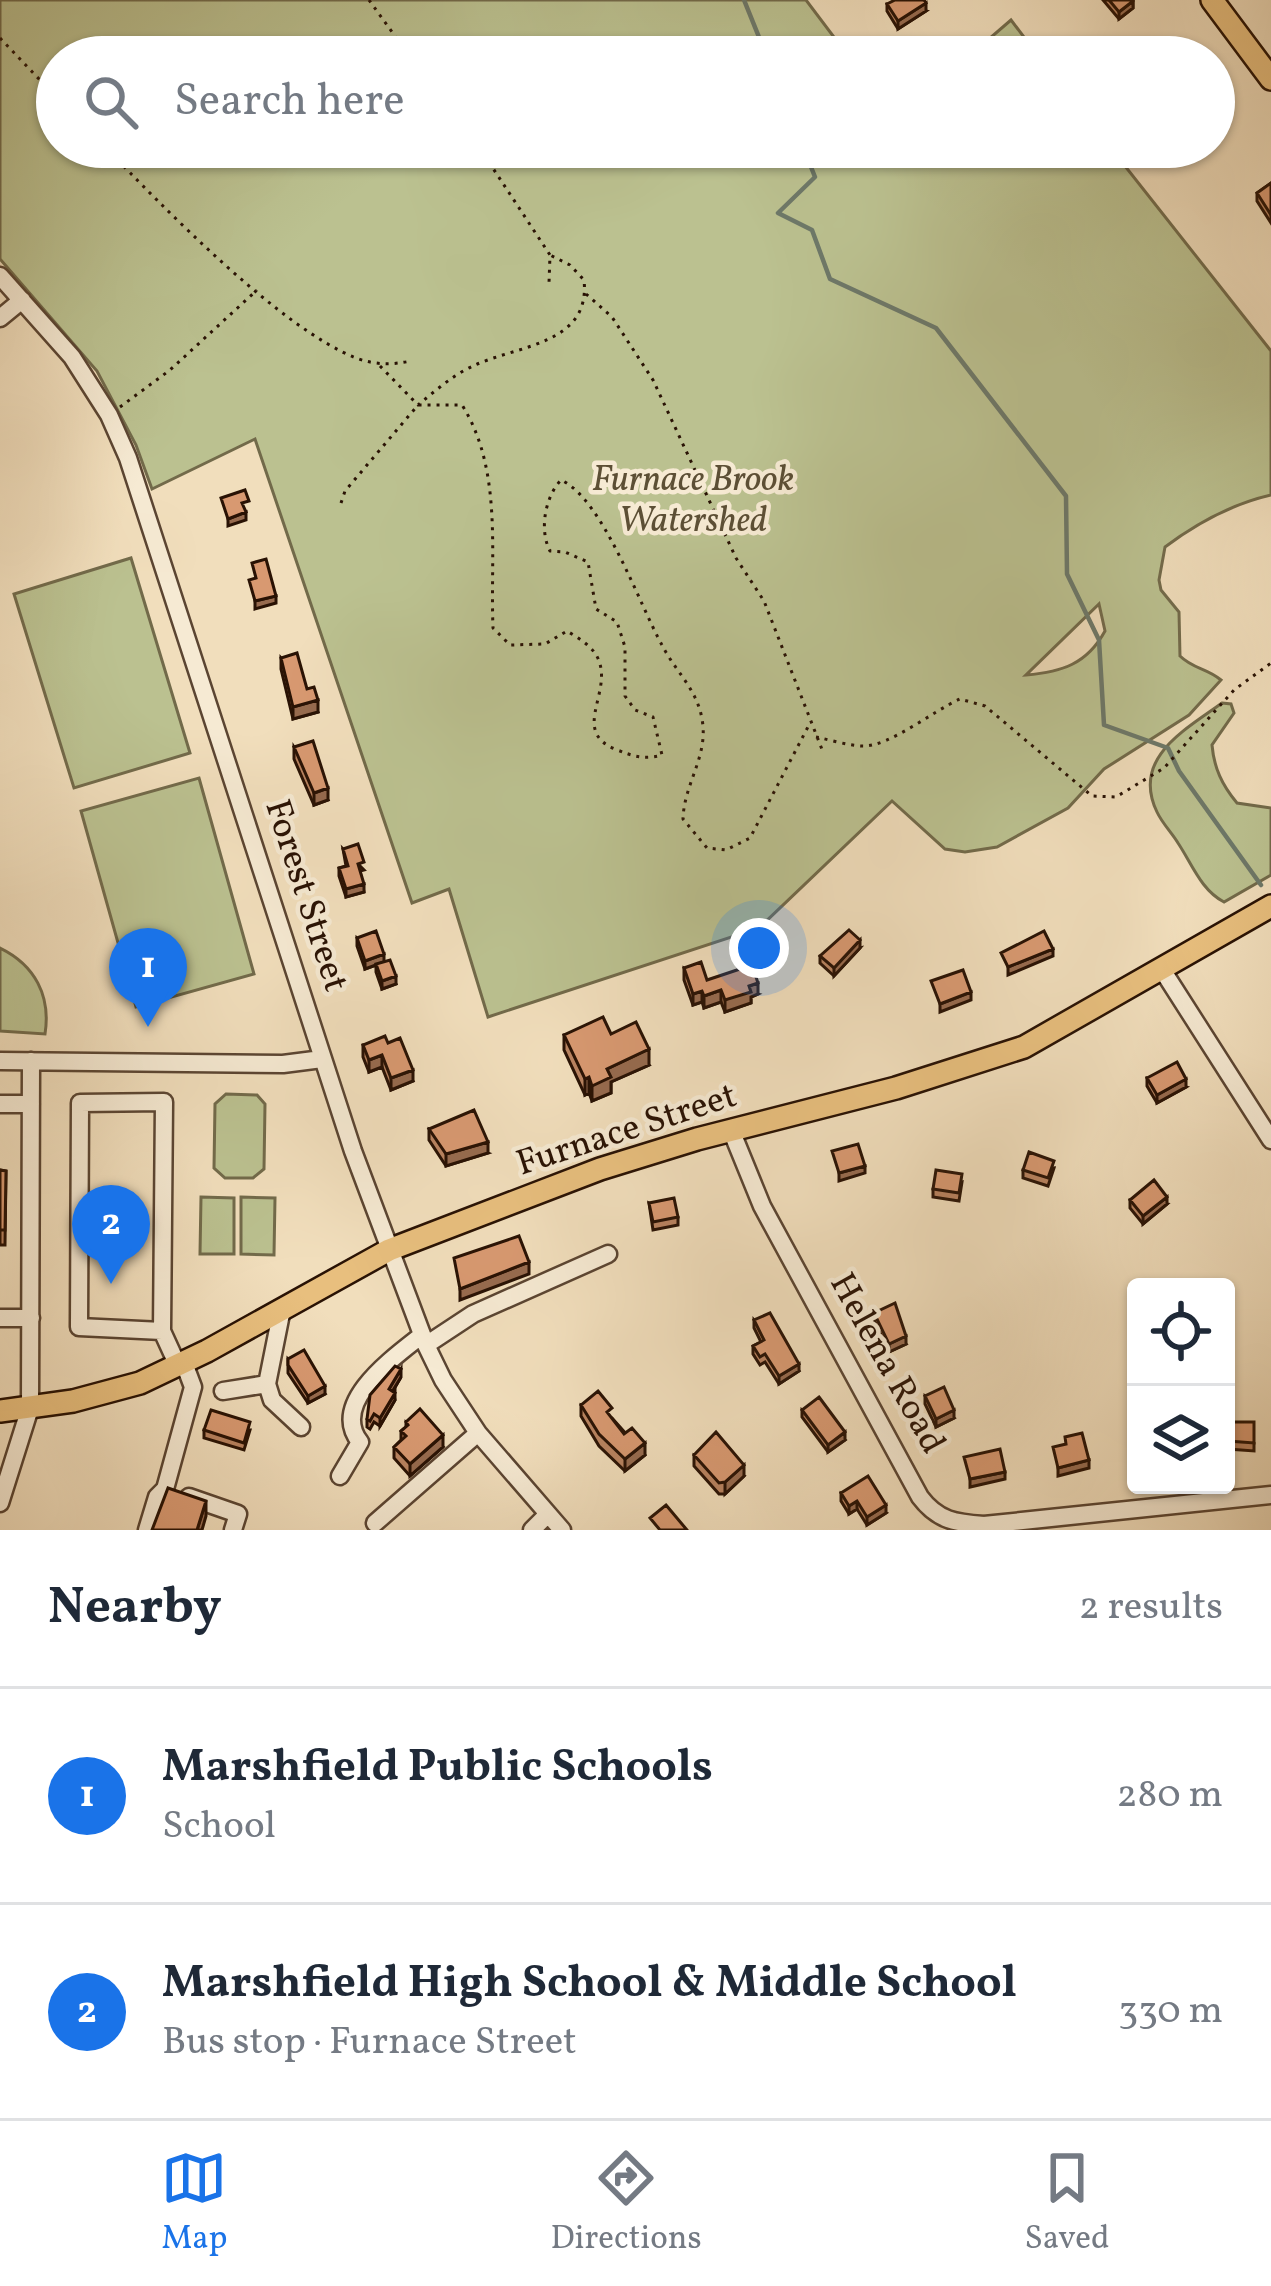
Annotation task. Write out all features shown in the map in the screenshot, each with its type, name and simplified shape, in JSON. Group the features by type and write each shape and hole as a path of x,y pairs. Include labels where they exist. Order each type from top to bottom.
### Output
{"main road":[{"path":"1212,0 1271,79"},
{"name":"Furnace Street","path":"0,1411 118,1390 181,1364 388,1250 600,1169 1000,1056 1048,1035 1271,906"}],"street":[{"name":"Forest Street","path":"2,284 72,357 109,415 147,509 322,1059 424,1340 443,1380 478,1433 562,1530"},
{"path":"0,319 22,300"},
{"path":"1163,971 1271,1140"},
{"path":"0,1061 283,1064 322,1059"},
{"path":"0,1503 30,1408 31,1061"},
{"path":"147,1530 157,1497 165,1489 193,1387 162,1330 164,1102 80,1103 79,1327 162,1330"},
{"path":"0,1104 31,1104"},
{"name":"Helena Road","path":"730,1130 761,1206 920,1497 938,1516 954,1523 984,1525 1271,1495"},
{"path":"340,1476 360,1442 349,1425 350,1416 369,1378 473,1314 608,1254"},
{"path":"282,1309 267,1384 272,1400 301,1427"},
{"path":"0,1318 31,1318"},
{"path":"223,1390 267,1384"},
{"path":"375,1523 478,1433"},
{"path":"165,1489 238,1514 233,1530"},
{"path":"532,1530 548,1514"}],"path":[{"path":"369,0 395,36"},
{"path":"0,38 36,76"},
{"path":"127,168 257,290 324,341 379,364 418,405 462,405 477,429 493,528 493,628 510,645 544,644 567,631 587,644 600,664 592,728 602,743 646,759 662,755 653,717 635,710 625,696 625,647 617,622 596,609 587,562 550,551 544,541 552,490 561,480 568,483 595,515 635,583 663,648 696,696 703,723 703,754 683,804 683,818 707,848 727,850 750,838 810,723"},
{"path":"340,503 345,490 418,405 474,365 563,332 578,318 586,294 584,280 570,265 550,255 493,168"},
{"path":"549,283 550,255"},
{"path":"109,415 170,370 257,290"},
{"path":"586,294 612,317 653,380 736,558 764,601 823,752"},
{"path":"379,364 411,361"},
{"path":"816,737 863,747 890,742 909,726 960,699 985,706 1092,796 1116,797 1164,768 1234,689 1271,663"}],"green space":[{"name":"Furnace Brook Watershed","path":"0,0 806,0 833,36 36,36 36,168 1127,168 1271,351 1271,495 1215,515 1165,547 1159,580 1161,590 1179,612 1180,656 1221,680 1189,715 1104,769 1068,808 997,847 965,852 945,849 892,801 759,928 488,1017 449,889 412,903 255,439 152,489 136,445 97,371 0,259","holes":["1099,604 1105,631 1072,664 1026,675"]},
{"path":"1011,20 1023,36 992,36"},
{"path":"131,558 190,753 74,788 14,594"},
{"path":"1222,703 1231,704 1234,713 1212,745 1220,776 1237,803 1271,808 1271,875 1224,902 1198,876 1159,816 1151,793 1151,776 1166,747"},
{"path":"199,778 254,974 136,1007 81,811"},
{"path":"0,948 23,963 38,983 45,1007 45,1034 0,1031"},
{"path":"226,1094 257,1095 265,1104 264,1169 253,1178 225,1178 214,1168 215,1104"},
{"path":"201,1197 234,1198 234,1254 200,1254"},
{"path":"241,1197 275,1198 274,1255 241,1254"}],"building":[{"path":"895,0 926,3 898,21 887,4"},
{"path":"1109,0 1133,0 1133,1 1119,12"},
{"path":"1271,183 1271,215 1257,193"},
{"path":"245,490 246,512 228,519 221,498"},
{"path":"266,559 276,596 255,601 249,580 256,578 252,563"},
{"path":"297,653 307,689 314,687 318,700 293,707 281,658"},
{"path":"313,741 328,788 314,793 294,747"},
{"path":"358,844 364,884 346,889 339,868 348,866 343,849"},
{"path":"849,930 860,940 834,968 820,956"},
{"path":"376,931 384,954 365,961 357,938"},
{"path":"1044,931 1053,949 1008,967 1001,953"},
{"path":"390,960 396,976 382,981 376,964"},
{"path":"701,962 707,980 752,965 758,983 749,986 751,992 725,1000 721,990 693,994 684,968"},
{"path":"963,970 971,992 940,1004 931,981"},
{"path":"603,1017 611,1034 636,1022 649,1049 607,1069 611,1077 592,1086 564,1035"},
{"path":"385,1036 388,1043 400,1038 413,1070 391,1078 382,1055 369,1060 363,1045"},
{"path":"1177,1062 1186,1079 1157,1095 1147,1078"},
{"path":"474,1110 488,1142 446,1154 429,1129"},
{"path":"858,1144 865,1166 839,1173 832,1151"},
{"path":"1029,1152 1054,1161 1048,1178 1023,1170"},
{"path":"0,1170 6,1171 5,1230 0,1230"},
{"path":"936,1170 962,1174 959,1193 933,1189"},
{"path":"1154,1180 1167,1197 1143,1216 1130,1200"},
{"path":"674,1198 678,1217 653,1222 649,1203"},
{"path":"519,1236 529,1262 460,1289 454,1258"},
{"path":"895,1303 906,1336 889,1344 874,1313"},
{"path":"770,1313 799,1364 779,1376 765,1354 760,1357 753,1346 764,1340 754,1320"},
{"path":"304,1350 325,1386 308,1396 288,1365 288,1359"},
{"path":"395,1366 401,1369 389,1389 395,1393 380,1418 374,1414 370,1421 370,1395"},
{"path":"944,1387 954,1410 936,1419 925,1396"},
{"path":"598,1391 624,1434 632,1428 645,1443 625,1459 599,1434 581,1405"},
{"path":"819,1397 845,1432 828,1445 802,1410"},
{"path":"420,1409 443,1435 410,1464 394,1447 406,1436 401,1431 406,1422"},
{"path":"211,1410 250,1422 244,1443 204,1430"},
{"path":"1235,1422 1254,1422 1254,1443 1235,1442"},
{"path":"716,1432 744,1465 719,1483 694,1455"},
{"path":"1082,1433 1089,1460 1058,1468 1053,1447 1066,1444 1065,1437"},
{"path":"1000,1449 1005,1472 970,1479 964,1457"},
{"path":"868,1476 886,1505 867,1517 857,1501 849,1506 841,1493"},
{"path":"168,1488 206,1501 197,1530 152,1530"},
{"path":"666,1505 687,1530 660,1530 650,1518"}],"waterway":[{"path":"744,0 759,36"},
{"path":"811,168 815,177 778,213 812,230 830,279 936,328 1066,496 1067,574 1099,640 1104,725 1168,748 1179,771 1261,885"}],"place":[{"name":"Marshfield Public Schools","path":"148,1027"},
{"name":"Marshfield High School & Middle School","path":"111,1284"}]}
